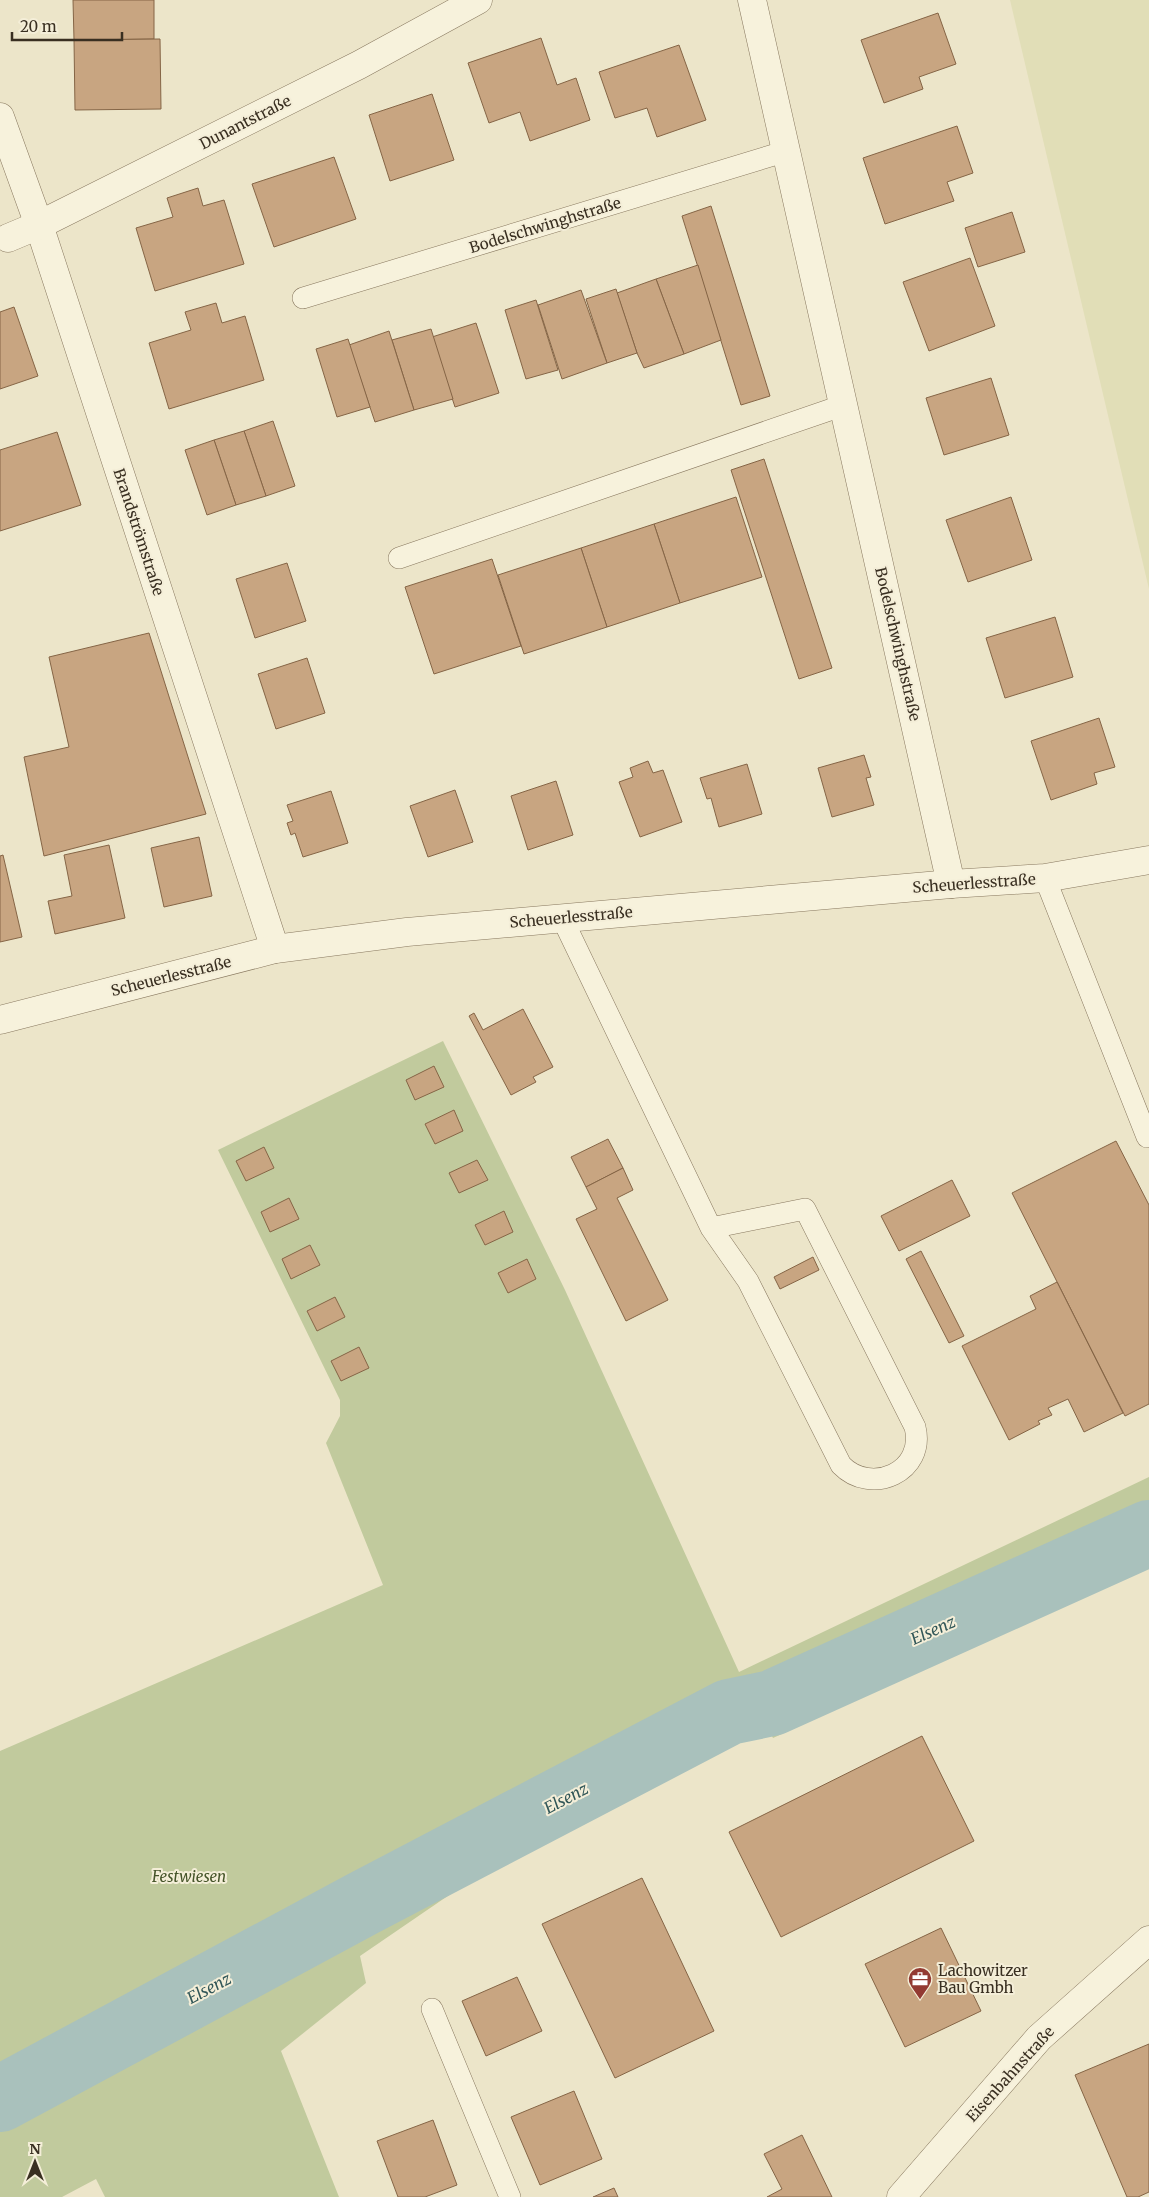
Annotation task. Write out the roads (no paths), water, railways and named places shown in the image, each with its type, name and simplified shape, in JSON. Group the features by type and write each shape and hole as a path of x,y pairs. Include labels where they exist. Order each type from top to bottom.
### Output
{"street":[{"name":"Dunantstraße","path":"8,238 39,225 359,65 478,0"},
{"name":"Bodelschwinghstraße","path":"752,0 951,884"},
{"name":"Brandströmstraße","path":"0,117 39,225 275,949"},
{"name":"Scheuerlesstraße","path":"0,1020 275,949 407,932 951,884 1045,878 1149,860"},
{"name":"Eisenbahnstraße","path":"901,2197 1039,2038 1149,1940"}],"lane":[{"name":"Bodelschwinghstraße","path":"303,298 787,151"},
{"path":"399,558 844,405"},
{"path":"1045,878 1147,1137"},
{"path":"562,918 711,1228 748,1281 841,1465 854,1475 866,1480 880,1480 904,1468 912,1457 916,1444 915,1428 805,1209 711,1228"},
{"path":"432,2008 510,2197"}],"waterway":[{"name":"Elsenz","path":"0,2099 362,1904 729,1712 772,1703 1149,1533"}],"place":[{"name":"Lachowitzer Bau Gmbh","path":"920,2000"}],"park label":[{"name":"Festwiesen","path":"189,1876"}]}
